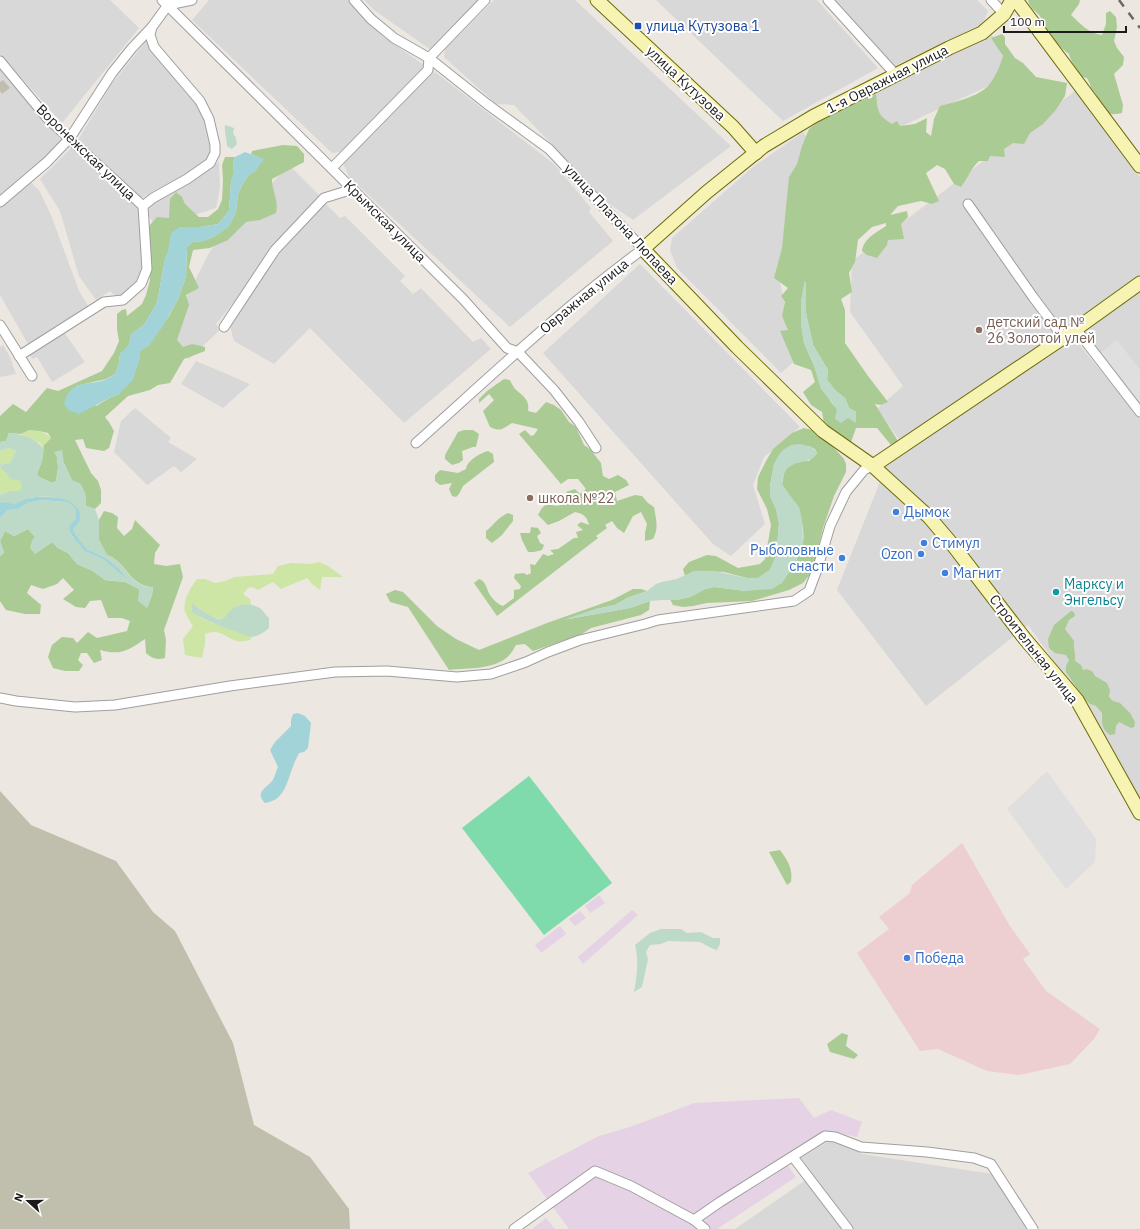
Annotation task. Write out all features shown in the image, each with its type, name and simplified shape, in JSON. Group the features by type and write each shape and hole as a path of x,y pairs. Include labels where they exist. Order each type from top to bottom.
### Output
{"street":[{"path":"19,356 104,302 123,300 142,284 147,269 142,206 153,198 187,179 210,163 215,153 215,145 209,119 200,101 154,47 150,35 152,27 165,2 192,0"},
{"name":"улица Платона Люпаева","path":"354,0 371,19 394,38 429,58 487,104 550,149 737,347 823,431 873,466"},
{"path":"332,168 428,70 429,58 485,0"},
{"name":"улица Кутузова","path":"597,0 733,127 756,152"},
{"path":"828,0 896,75"},
{"path":"991,0 1004,14"},
{"name":"1-я Овражная улица","path":"756,152 814,116 982,32 1004,14 1012,0"},
{"name":"Крымская улица","path":"165,2 462,299 507,348 518,352 554,390 579,422 596,448"},
{"path":"1020,5 1140,166"},
{"path":"0,202 47,162 70,138 112,73 132,48 152,27"},
{"name":"Воронежская улица","path":"0,61 47,118 142,206"},
{"name":"Овражная улица","path":"416,444 558,315 643,249 756,152"},
{"path":"224,327 276,250 324,198 353,189"},
{"path":"968,204 1063,338"},
{"path":"0,698 76,707 115,705 230,686 335,672 387,672 457,678 491,674 526,662 580,640 658,620 794,601 809,591 818,568 830,526 846,492 864,470 873,466 1063,338 1140,283"},
{"path":"0,325 32,376"},
{"path":"1076,329 1140,412"},
{"name":"Строительная улица","path":"873,466 929,517 952,544 1025,639 1077,700 1140,813"},
{"path":"694,1220 825,1136 835,1137 861,1147 927,1152 974,1158 991,1164 1033,1229"},
{"path":"793,1156 848,1229"},
{"path":"514,1229 595,1171 631,1186 694,1220 705,1229"}],"shaded area":[{"path":"0,0 110,0 139,28 62,123 0,54"},
{"path":"209,0 351,0 382,36 424,65 423,71 345,151 332,153 192,20"},
{"path":"364,0 480,0 431,50 374,10"},
{"path":"494,0 575,0 731,146 633,220 608,203 514,105 496,104 444,57 445,49"},
{"path":"656,0 817,0 878,68 783,121"},
{"path":"833,0 977,0 988,11 982,26 894,66 883,57"},
{"path":"992,35 1012,75 885,134 864,95"},
{"path":"147,40 201,110 209,130 212,150 202,165 139,199 78,140 111,85"},
{"path":"0,67 64,139 63,142 0,198"},
{"path":"435,72 554,164 591,208 589,212 613,241 510,327 349,177 343,163 427,77"},
{"path":"3,80 10,88 2,94 0,91 0,82"},
{"path":"1075,91 1140,177 1140,274 965,399 901,442 877,409 903,386 850,312 852,261"},
{"path":"803,132 810,142 779,277 796,360 781,373 677,268 670,250 672,238 753,167"},
{"path":"73,146 138,208 141,219 145,267 141,280 122,298 117,298 110,291 96,300 79,276 60,211 40,179"},
{"path":"219,162 220,187 216,208 157,227 147,214 152,204"},
{"path":"288,164 320,196 273,247 247,286 216,324 220,330 189,359 165,340 210,251 270,186"},
{"path":"30,182 39,190 51,215 79,291 90,309 28,344 0,295 0,207"},
{"path":"325,203 340,218 345,216 405,276 400,281 413,294 421,288 473,342 481,338 491,349 404,423 310,328 274,364 234,341 230,326 271,263"},
{"path":"640,264 800,427 764,457 753,485 765,524 731,556 713,544 543,353"},
{"path":"1140,289 1140,406 1082,332"},
{"path":"63,331 85,362 52,382 37,357 32,359 29,353"},
{"path":"1074,338 1140,419 1140,798 1091,713 1028,625 926,706 837,590 887,464"},
{"path":"1117,340 1140,370 1140,405 1096,356"},
{"path":"3,345 10,357 16,374 0,377 0,347"},
{"path":"196,361 250,384 223,408 181,384"},
{"path":"135,408 171,438 168,442 197,459 181,472 174,466 147,485 114,452 121,421"},
{"path":"1047,771 1096,839 1095,862 1066,889 1007,809"},
{"path":"0,791 31,825 116,861 153,912 175,931 233,1043 254,1125 310,1157 349,1209 350,1229 0,1229"},
{"path":"962,843 1010,926 1030,954 1023,959 1046,991 1100,1029 1094,1039 1070,1064 1019,1075 987,1071 938,1049 920,1051 857,953 889,929 879,917 910,893 912,885"},
{"path":"599,895 605,903 590,913 585,906"},
{"path":"632,910 638,915 583,964 578,957"},
{"path":"580,911 586,918 575,926 569,919"},
{"path":"560,926 566,934 541,953 535,945"},
{"path":"799,1098 814,1118 831,1110 862,1122 857,1137 830,1131 783,1159 796,1177 717,1229 569,1229 528,1173 599,1136 630,1127 694,1103"},
{"path":"834,1138 862,1154 992,1174 1031,1229 735,1229 813,1175 801,1158"},
{"path":"546,1218 555,1229 532,1229"}],"green space":[{"path":"1028,0 1080,0 1079,4 1071,15 1089,30 1102,35 1106,24 1106,13 1110,11 1116,17 1117,27 1114,41 1124,57 1123,65 1114,74 1123,105 1122,113 1113,114 1104,111 1087,78 1081,77 1069,54 1059,46 1051,36 1040,16 1031,7"},
{"path":"1002,34 1005,37 1005,44 1015,58 1023,63 1036,77 1067,83 1065,96 1055,111 1043,124 1030,133 1024,144 1013,143 1004,149 1005,157 990,156 988,161 979,161 961,187 954,184 945,169 937,165 926,173 939,201 932,204 921,201 898,206 890,215 907,211 908,217 901,224 904,239 888,240 887,245 877,258 867,255 862,251 863,246 868,239 886,226 886,223 872,227 858,240 855,262 849,273 852,292 841,299 845,310 845,343 888,402 881,405 875,404 898,441 891,445 877,428 856,428 850,445 825,430 822,412 811,405 803,392 815,382 811,370 794,364 780,331 788,330 782,316 785,302 781,296 788,288 774,278 782,248 789,177 797,164 809,129 818,122 876,94 879,112 883,118 892,124 897,121 900,126 915,124 927,118 926,132 931,136 934,119 940,106 979,93 989,85 994,78 1003,56 991,38","holes":["805,281 806,313 813,345 828,370 827,380 836,391 845,398 849,408 856,412 847,418 830,401 804,343 801,324 801,302"]},
{"path":"225,125 234,128 233,133 237,144 232,149 227,146"},
{"path":"283,145 297,146 304,154 304,162 272,179 277,204 276,213 260,220 246,222 228,240 210,248 193,250 189,267 199,288 186,295 189,305 177,340 183,347 192,344 205,347 205,351 184,359 170,383 158,385 150,390 128,396 105,417 114,431 109,448 104,451 86,448 83,439 75,440 91,473 98,481 101,490 101,503 95,509 86,506 85,493 72,481 64,463 57,456 58,468 56,481 52,483 39,477 37,474 42,461 44,445 51,438 48,433 29,430 21,434 9,433 6,441 0,442 0,416 13,404 26,412 47,388 58,391 102,371 114,353 119,341 117,314 126,309 127,316 142,304 146,295 150,280 148,248 149,226 157,217 169,218 170,199 176,192 182,197 185,204 199,217 208,217 218,209 222,200 222,165 225,157 235,157 233,163 234,172 231,182 229,211 218,224 200,227 180,227 165,259 157,303 144,325 131,334 128,346 120,354 119,363 115,374 106,379 76,386 96,406 119,394 140,358 140,351 149,345 169,316 178,299 186,277 187,247 193,242 203,241 215,236 229,226 236,212 238,195 242,185 248,176 256,170 263,159 251,154 252,151"},
{"path":"805,280 806,313 813,345 828,370 827,380 836,391 845,398 849,408 856,412 856,423 848,418 841,423 835,419 837,409 821,389 812,360 804,343 801,324 801,302"},
{"path":"504,379 510,380 515,389 525,398 528,404 528,411 536,413 546,402 561,410 569,422 576,427 584,445 590,449 601,463 603,476 609,479 618,475 626,480 629,485 615,492 617,501 635,495 642,496 654,507 656,527 653,539 645,541 647,524 641,512 633,516 624,533 617,528 612,521 605,525 607,528 596,536 598,538 497,616 474,583 479,579 482,580 493,599 503,606 514,598 514,590 520,589 521,586 514,578 515,574 524,573 527,575 531,573 530,564 535,565 543,554 548,556 554,554 550,550 558,549 574,538 578,538 576,532 583,530 577,525 581,522 589,525 584,516 575,512 548,525 538,515 542,508 548,503 556,506 564,503 568,498 566,492 575,489 580,494 586,489 578,479 568,479 561,484 519,434 525,430 531,436 534,435 538,429 512,423 501,429 490,427 483,411 494,400 489,394 479,403 479,399 487,391"},
{"path":"804,428 812,430 835,449 844,459 846,464 846,472 834,496 823,528 812,572 803,583 789,590 752,601 707,603 683,607 673,605 670,599 677,600 690,597 705,589 714,587 746,591 795,564 803,543 803,527 795,505 782,485 784,473 787,468 798,461 809,461 817,453 815,449 809,446 774,464 770,486 770,496 776,509 779,523 776,556 770,570 758,578 747,578 724,572 694,571 685,576 683,569 689,562 707,555 716,556 738,568 760,564 765,559 771,525 767,509 757,489 758,477 773,449 792,433"},
{"path":"29,430 44,433 51,438 44,445 44,449 40,443 21,434"},
{"path":"473,430 479,434 476,447 462,451 463,460 452,465 445,459 445,455 458,432"},
{"path":"9,433 19,434 37,442 44,449 42,461 37,474 39,477 52,483 56,481 58,470 58,462 54,452 62,450 64,463 72,480 81,484 85,493 86,506 95,509 99,520 99,540 107,555 119,563 133,579 145,586 153,587 152,595 147,608 138,601 139,589 125,582 105,580 93,571 77,564 68,553 58,548 52,542 35,554 30,548 32,540 35,537 28,529 14,536 5,531 0,541 0,518 8,510 18,509 27,503 41,500 67,502 72,505 76,511 77,519 69,526 72,537 81,544 84,551 103,559 124,576 104,557 87,549 76,535 73,530 80,519 75,506 66,501 61,499 47,496 31,498 14,504 0,502 0,492 1,495 9,491 19,491 22,487 21,481 10,479 7,473 1,469 0,465 10,463 16,451 10,448 1,450 0,453 0,442 6,441"},
{"path":"800,444 812,448 817,453 814,457 806,461 792,465 784,473 782,479 782,485 799,507 802,520 803,543 795,564 782,583 772,589 746,591 714,587 705,589 690,597 677,600 650,601 630,608 563,620 596,609 615,605 627,598 647,591 656,584 677,579 694,571 714,571 747,578 758,578 770,570 776,556 779,523 776,509 770,496 770,486 774,464 783,450 791,445"},
{"path":"10,448 16,451 10,463 0,465 1,450"},
{"path":"488,451 493,454 494,462 463,486 456,497 452,496 449,489 452,483 440,485 435,481 435,475 440,470 458,473 466,469 474,458"},
{"path":"0,465 1,469 22,481 22,487 19,491 9,491 1,495"},
{"path":"104,511 112,513 118,517 117,528 124,536 132,529 135,520 160,545 155,553 154,564 166,566 180,564 183,577 164,630 166,640 165,658 160,659 151,657 146,653 145,639 124,651 107,652 100,650 102,660 94,663 87,653 81,653 78,660 83,665 79,671 65,671 53,668 48,657 52,645 62,637 73,638 77,643 88,632 97,638 127,631 130,621 122,618 108,618 101,600 90,601 85,608 76,607 63,599 74,590 63,578 57,584 43,589 31,585 27,593 41,605 40,614 25,614 6,610 0,601 0,556 4,553 0,541 5,531 14,536 28,529 35,537 35,554 52,542 58,548 68,553 77,564 93,571 105,580 125,582 139,589 147,608 152,595 153,587 145,586 133,578 119,563 107,555 99,540 99,520"},
{"path":"508,513 513,515 513,521 502,535 492,543 486,538 486,531"},
{"path":"531,527 538,528 541,533 537,536 540,543 544,545 542,550 528,552 522,540 520,533 530,533"},
{"path":"0,541 4,553 0,556"},
{"path":"319,562 328,566 343,577 322,577 320,590 307,578 281,589 273,582 258,590 252,587 248,588 243,594 250,599 251,605 241,605 235,607 225,617 220,619 207,614 197,607 201,618 252,637 250,640 239,641 222,634 210,632 205,634 205,644 202,658 185,655 183,639 193,626 184,608 190,590 197,579 205,579 215,583 235,577 273,574 278,566 291,563 310,564"},
{"path":"633,589 647,591 627,598 615,605 596,609 568,619 630,608 650,601 649,610 641,615 591,628 582,634 533,651 525,644 516,645 506,659 499,663 483,667 449,670 408,607 390,602 386,594 395,590 403,592 437,626 456,639 479,650 547,623 612,600"},
{"path":"192,603 209,615 219,619 224,617 237,606 255,606 261,609 269,618 269,628 257,636 247,636 214,624 192,612"},
{"path":"1071,611 1074,612 1075,616 1069,620 1065,629 1074,641 1075,661 1081,665 1083,670 1086,669 1092,671 1095,676 1107,683 1110,690 1109,697 1113,701 1120,703 1130,713 1135,722 1134,727 1131,728 1119,722 1116,726 1115,734 1110,735 1103,726 1102,713 1096,706 1090,704 1083,697 1066,672 1066,666 1069,660 1066,655 1055,653 1049,648 1048,639 1054,625"},
{"path":"529,776 612,883 544,935 462,828"},
{"path":"780,850 791,869 791,882 787,885 769,852"},
{"path":"661,929 681,929 687,933 701,932 713,938 720,938 720,944 717,950 700,942 668,941 661,944 650,945 646,952 648,959 642,987 634,992 637,968 635,945 650,933"},
{"path":"842,1033 848,1035 846,1046 858,1055 854,1059 830,1052 827,1044"}],"water":[{"path":"245,152 264,159 256,170 248,176 242,185 238,195 236,212 229,226 215,236 203,241 193,242 187,247 186,277 178,299 163,326 149,345 140,351 140,358 133,380 119,394 79,414 68,410 64,404 71,390 81,385 107,379 115,374 119,363 120,354 128,346 131,334 144,325 157,303 165,259 172,232 180,227 200,227 218,224 229,211 231,182 234,172 233,163 235,157"},
{"path":"36,497 64,499 73,504 80,513 80,520 73,530 76,535 87,549 104,557 119,569 127,579 103,559 84,551 71,535 69,526 76,519 76,511 72,505 67,502 41,500 27,503 18,509 8,510 0,518 0,502 15,504 26,499"},
{"path":"298,713 305,716 311,723 308,748 304,752 299,753 282,794 272,801 265,803 262,799 261,793 273,780 278,767 270,750 275,742 291,726 293,714"}],"railway":[{"path":"1119,0 1140,28"}],"place":[{"name":"улица Кутузова 1","path":"638,26"},
{"name":"детский сад № 26 Золотой улей","path":"979,330"},
{"name":"школа №22","path":"530,498"},
{"name":"Дымок","path":"896,512"},
{"name":"Стимул","path":"924,543"},
{"name":"Ozon","path":"921,554"},
{"name":"Рыболовные снасти","path":"842,558"},
{"name":"Магнит","path":"945,573"},
{"name":"Марксу и Энгельсу","path":"1056,592"},
{"name":"Победа","path":"907,958"}]}
